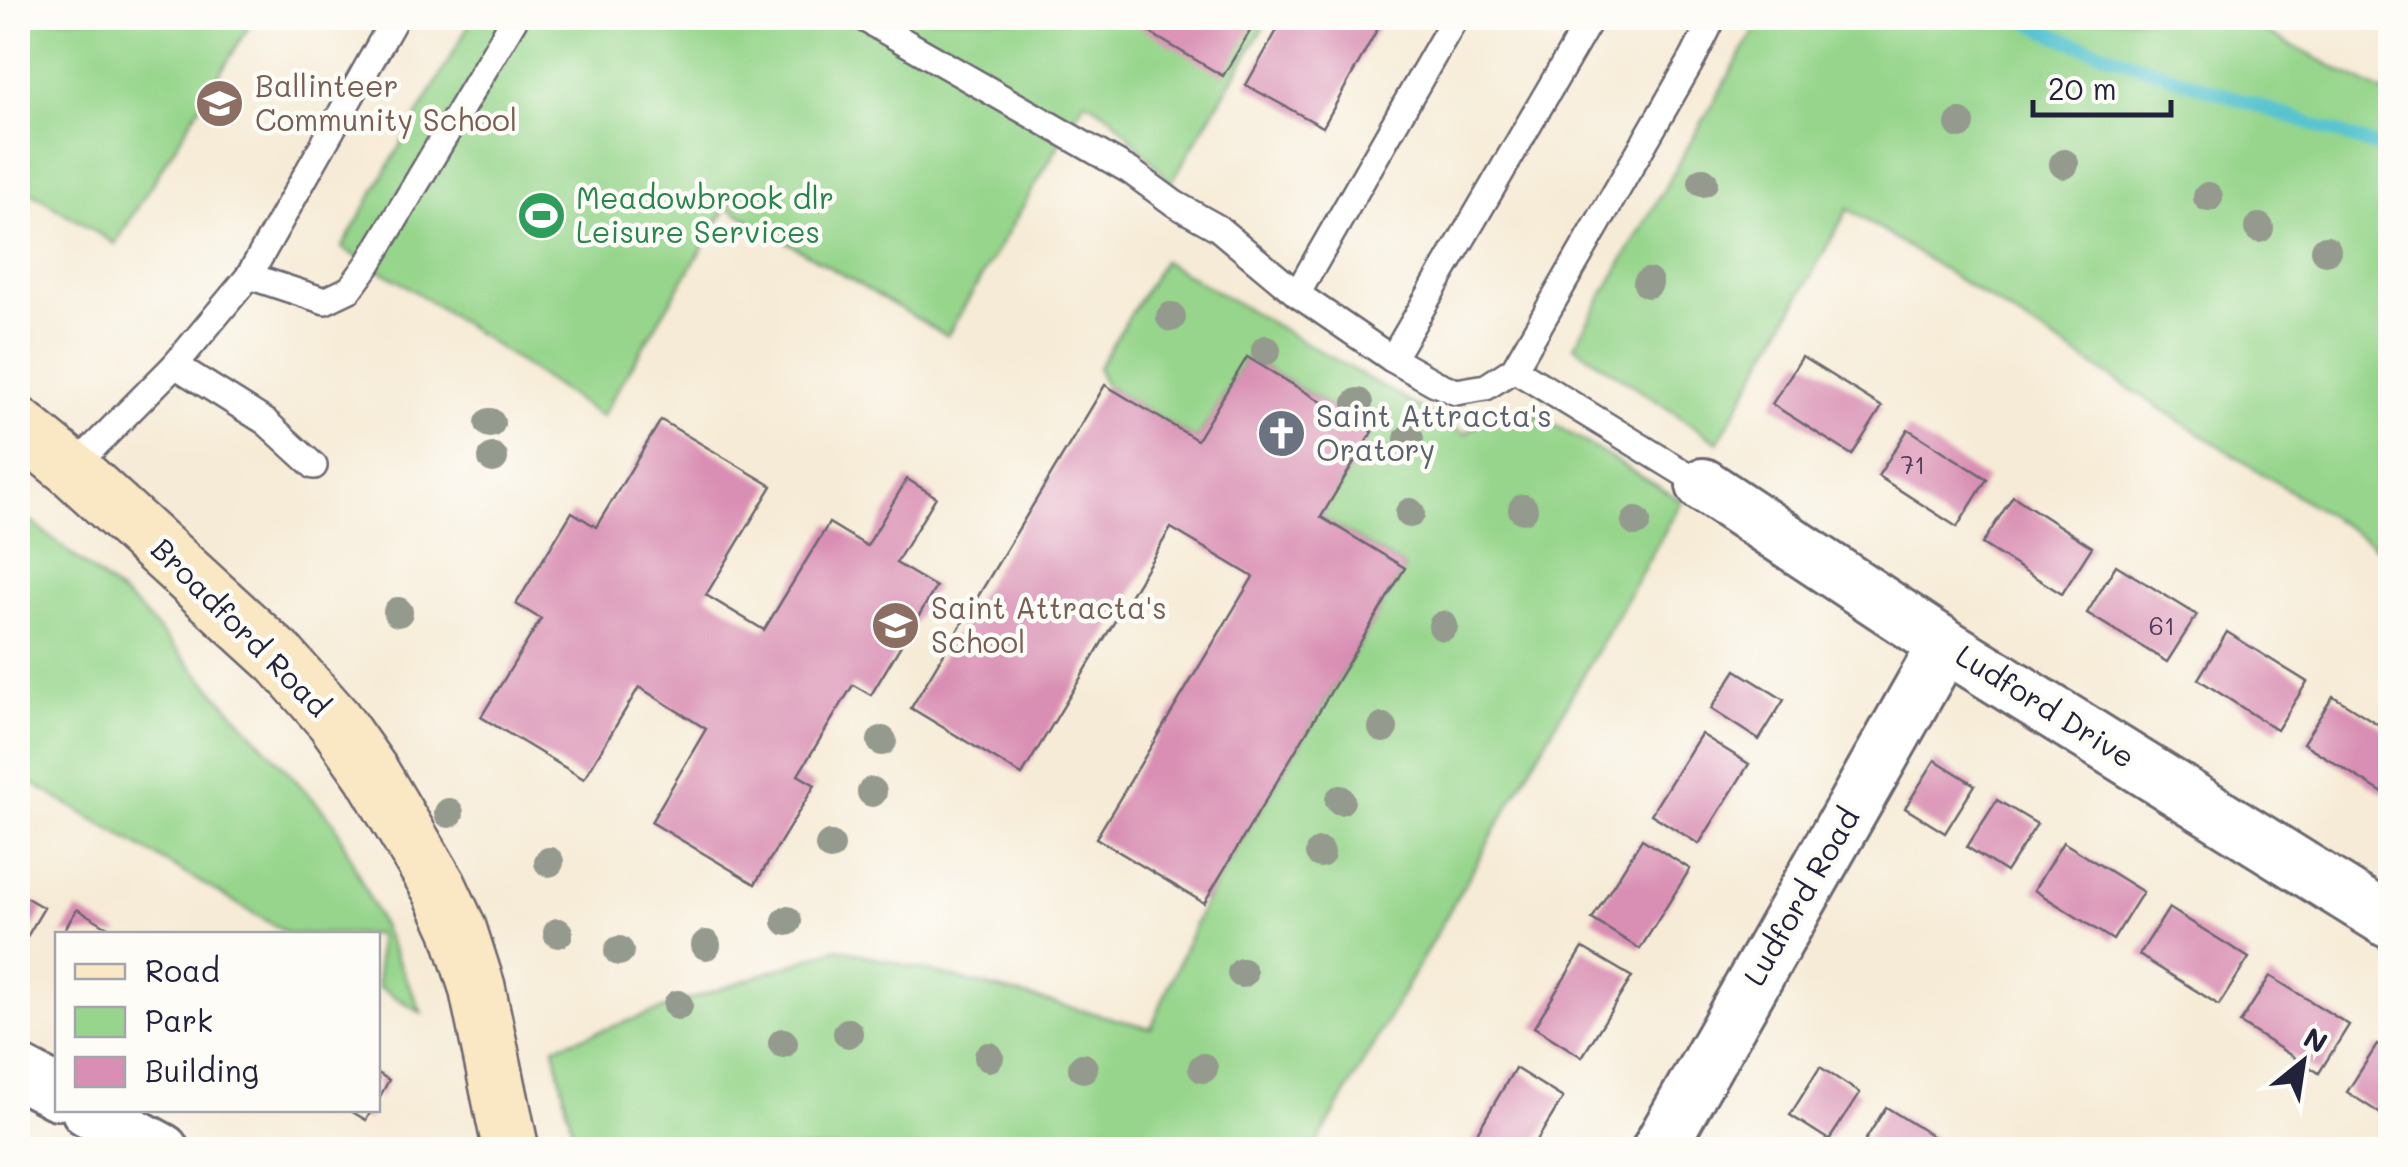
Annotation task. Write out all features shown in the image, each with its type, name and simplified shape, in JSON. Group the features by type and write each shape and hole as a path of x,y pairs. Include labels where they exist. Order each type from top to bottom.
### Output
{"street":[{"name":"Broadford Road","path":"18,425 72,469 281,660 334,720 372,774 439,886 458,928 484,1018 511,1150"},
{"name":"Ludford Drive","path":"1704,484 1945,644 2390,922"},
{"name":"Ludford Road","path":"1658,1150 1945,644"},
{"path":"18,1072 55,1091"},
{"path":"92,1112 162,1150"}],"lane":[{"path":"72,469 176,366 249,276 396,18"},
{"path":"249,276 325,301 350,288 369,263 515,18"},
{"path":"862,18 1130,170 1175,204 1218,228 1297,294 1392,359 1456,392 1486,387 1514,369 1713,18"},
{"path":"1297,294 1455,18"},
{"path":"1392,359 1591,18"},
{"path":"176,366 266,422 314,466"},
{"path":"1514,369 1704,484"}],"green space":[{"path":"18,18 254,18 115,244 18,184"},
{"name":"Meadowbrook dlr Leisure Services","path":"473,18 1269,18 1171,183 1112,117 1085,100 947,336 727,207 601,417 407,286 342,248"},
{"path":"1762,18 2238,18 2390,96 2390,555 1848,209 1718,442 1574,346"},
{"path":"1163,261 1465,434 1498,414 1535,413 1682,501 1314,1149 576,1149 554,1047 838,948 1151,1028 1204,903 1405,568 1321,517 1371,431 1247,357 1197,440 1105,385 1098,368"},
{"path":"18,511 137,607 334,822 422,1013 380,987 380,932 286,932 18,775"}],"building":[{"path":"1125,18 1258,18 1223,76"},
{"path":"1284,18 1364,18 1379,26 1323,127 1246,85"},
{"path":"1247,357 1372,432 1321,517 1405,568 1204,903 1096,838 1253,577 1171,528 1022,775 911,708 1105,385 1197,440"},
{"path":"1802,357 1882,407 1852,455 1772,404"},
{"path":"661,420 772,486 706,595 764,630 829,523 867,546 907,479 936,497 896,563 936,587 871,695 853,685 798,775 815,785 755,884 651,822 706,729 639,687 584,779 481,717 541,619 516,604 572,512 596,527"},
{"path":"1908,429 1987,479 1957,527 1878,476"},
{"path":"2013,496 2092,547 2062,594 1982,544"},
{"path":"2116,565 2197,615 2167,662 2087,613"},
{"path":"2227,632 2307,682 2277,730 2198,679"},
{"path":"1736,670 1784,700 1759,740 1711,709"},
{"path":"2333,696 2390,732 2390,781 2383,793 2303,743"},
{"path":"1701,734 1749,764 1699,844 1651,814"},
{"path":"1935,760 1975,785 1945,833 1905,808"},
{"path":"1997,800 2037,824 2006,872 1967,847"},
{"path":"1642,839 1690,869 1640,949 1592,919"},
{"path":"2063,842 2143,892 2113,940 2034,890"},
{"path":"18,893 44,908 21,947 18,945"},
{"path":"2169,908 2249,958 2219,1005 2139,955"},
{"path":"77,909 117,932 63,932"},
{"path":"1583,948 1632,977 1582,1057 1534,1027"},
{"path":"2270,976 2349,1025 2319,1073 2240,1023"},
{"path":"2377,1045 2390,1053 2390,1120 2347,1092"},
{"path":"1820,1067 1860,1093 1829,1140 1790,1115"},
{"path":"1515,1068 1563,1098 1531,1150 1467,1150"},
{"path":"380,1074 389,1080 380,1096"},
{"path":"1886,1107 1926,1132 1953,1150 1859,1150"},
{"path":"352,1112 371,1112 366,1120"}],"waterway":[{"path":"2023,18 2058,37 2390,151"}],"place":[{"name":"Ballinteer Community School","path":"220,104"},
{"name":"Meadowbrook dlr Leisure Services","path":"541,216"},
{"name":"Saint Attracta's Oratory","path":"1281,434"},
{"name":"Saint Attracta's School","path":"896,626"}]}
